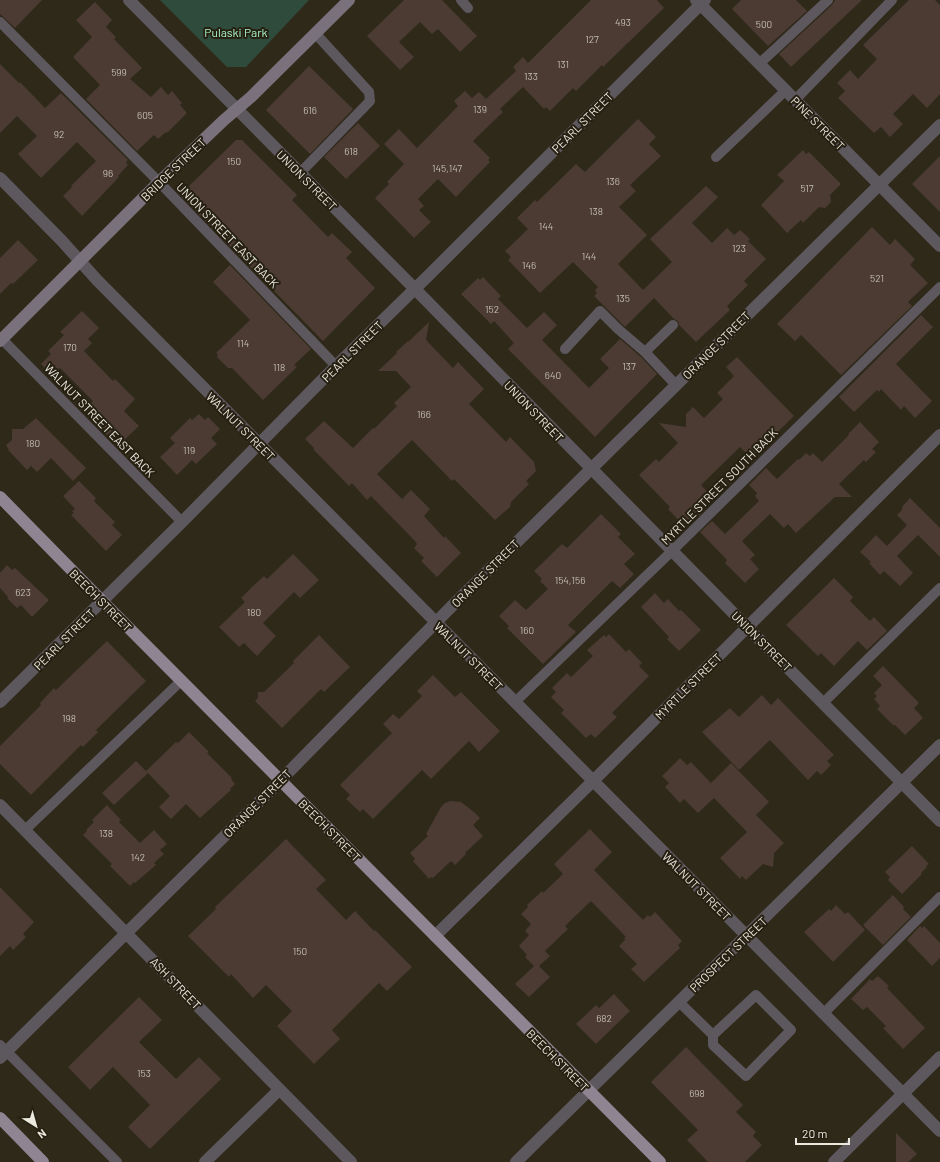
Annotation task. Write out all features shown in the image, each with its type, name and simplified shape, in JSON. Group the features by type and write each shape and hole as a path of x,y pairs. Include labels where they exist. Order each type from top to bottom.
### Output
{"main road":[{"name":"BRIDGE STREET","path":"1,339 159,182 224,120 251,97 350,0"},
{"name":"BEECH STREET","path":"0,497 660,1162"},
{"path":"0,1118 43,1162"}],"street":[{"name":"UNION STREET","path":"129,0 940,821"},
{"name":"PINE STREET","path":"700,1 759,64 940,246"},
{"name":"PEARL STREET","path":"0,702 415,289 700,1"},
{"name":"ORANGE STREET","path":"2,1052 127,932 436,622 940,125"},
{"name":"WALNUT STREET","path":"0,178 259,444 940,1131"},
{"name":"MYRTLE STREET","path":"435,936 593,781 940,435"},
{"name":"PROSPECT STREET","path":"516,1162 940,745"},
{"name":"ASH STREET","path":"0,805 127,932 279,1090 351,1162"},
{"path":"834,1162 940,1057"},
{"path":"205,1162 279,1090"}],"lane":[{"path":"461,0 468,8"},
{"path":"759,64 828,0"},
{"path":"795,100 892,0"},
{"name":"UNION STREET EAST BACK","path":"0,22 159,182 336,366"},
{"path":"300,173 370,101 369,92 315,33"},
{"path":"716,157 786,90"},
{"name":"MYRTLE STREET SOUTH BACK","path":"515,702 672,551 940,287"},
{"path":"565,349 600,311 645,352 676,385"},
{"path":"645,352 673,325"},
{"name":"WALNUT STREET EAST BACK","path":"1,339 182,522"},
{"path":"823,703 940,588"},
{"path":"25,830 181,681"},
{"path":"823,1014 940,897"},
{"path":"680,1002 713,1035 713,1045 746,1076 791,1030 756,996 713,1035"},
{"path":"2,1052 117,1162"}],"green space":[{"name":"Pulaski Park","path":"160,0 309,0 246,67 227,67"}],"building":[{"path":"0,0 42,0 15,28 0,14"},
{"path":"404,0 442,0 477,36 460,52 438,29 432,34 420,22 399,42 414,57 400,70 367,36"},
{"path":"591,0 657,0 664,8 603,67 602,65 576,91 573,88 550,111 546,107 544,109 523,87 500,109 503,112 473,141 490,158 488,160 490,162 456,197 438,179 418,199 424,206 419,210 431,222 414,238 375,198 389,184 387,182 404,164 384,144 399,129 417,148 458,106 454,101 465,91 472,98 479,92 486,99 516,71 513,67 523,57 528,63"},
{"path":"741,0 796,0 807,11 768,46 732,9"},
{"path":"835,0 862,0 791,67 779,54 832,5"},
{"path":"909,0 935,0 940,5 940,94 927,108 913,94 893,114 903,124 890,137 881,127 874,133 838,98 845,91 837,83 850,70 858,79 877,59 863,45"},
{"path":"95,2 112,20 106,27 116,37 114,39 142,68 130,79 151,97 161,87 168,95 172,91 182,103 180,105 187,113 167,133 166,132 158,139 154,135 137,151 86,99 100,85 73,57 92,37 76,20"},
{"path":"0,64 45,108 61,93 128,160 126,162 128,165 118,176 119,177 82,216 63,196 96,161 77,142 41,178 18,154 37,136 17,116 0,133"},
{"path":"309,66 353,109 310,154 266,110"},
{"path":"638,119 656,137 649,144 661,156 630,185 636,191 619,207 647,235 618,264 643,290 672,262 650,239 706,186 718,197 692,223 712,243 727,228 734,235 740,230 750,239 748,241 766,259 744,281 748,285 727,306 730,310 696,342 679,325 678,321 674,319 654,298 625,327 594,296 597,293 595,290 598,287 573,262 540,293 508,260 511,257 505,251 528,229 517,218 535,200 537,202 576,164 585,172"},
{"path":"358,123 380,146 346,179 324,157"},
{"path":"236,140 242,140 297,195 292,200 328,237 332,233 352,252 346,258 375,288 323,341 180,195"},
{"path":"803,150 806,154 809,152 841,184 830,195 831,202 825,208 819,207 803,223 801,220 787,233 761,205 784,181 777,175"},
{"path":"940,156 940,212 912,184"},
{"path":"872,227 890,245 895,239 915,259 910,265 928,283 908,302 912,306 841,375 801,335 795,341 777,324"},
{"path":"18,240 38,260 13,284 11,283 0,294 0,258"},
{"path":"230,265 311,349 294,365 297,367 263,400 232,368 228,368 217,357 218,355 216,353 250,320 213,282"},
{"path":"483,277 501,296 498,299 527,328 544,312 557,325 542,340 589,388 609,368 600,359 620,339 641,357 657,374 595,437 508,349 514,343 494,321 491,324 461,294 478,278 480,280"},
{"path":"82,311 99,328 88,339 92,343 84,351 113,381 115,379 135,399 124,411 139,426 118,446 83,410 93,401 60,368 52,376 41,364 51,354 48,351 64,335 60,332"},
{"path":"921,315 933,327 896,364 932,401 915,418 904,406 901,410 881,389 879,392 877,390 854,412 839,397"},
{"path":"429,322 426,340 453,368 458,362 484,389 469,404 506,442 510,437 534,462 536,471 526,481 529,484 511,502 510,507 495,520 454,479 452,481 412,440 377,474 402,499 411,490 430,509 424,516 444,538 445,536 461,553 437,577 421,561 424,558 414,548 417,544 414,540 371,496 367,500 352,483 349,486 305,439 324,421 353,448 373,428 374,429 397,406 394,403 411,387 396,371 378,371 397,353 396,352"},
{"path":"737,357 794,416 751,458 740,447 701,485 713,498 701,510 703,512 691,523 689,521 684,526 668,509 670,507 639,475 656,459 659,462 678,443 659,423 686,427 686,414 693,407 704,418 723,399 717,393 734,376 726,367"},
{"path":"199,414 205,420 208,417 220,429 211,438 217,444 196,464 192,460 177,475 160,457 175,443 170,438 190,418 192,420"},
{"path":"36,418 86,468 73,481 51,458 37,472 31,466 27,470 8,450 6,445 12,440 12,429 23,429"},
{"path":"860,422 879,442 872,449 876,452 866,462 864,460 839,484 852,497 835,497 796,533 788,524 784,528 770,514 742,541 755,555 750,559 759,569 745,583 725,563 727,560 700,532 712,521 725,534 759,501 755,496 757,493 749,485 766,468 777,479 806,453 810,456 813,453 822,462"},
{"path":"79,481 96,498 94,501 115,522 112,525 122,535 106,551 71,515 74,513 72,511 75,509 63,496"},
{"path":"910,498 940,528 940,557 918,535 897,556 913,573 900,586 884,571 880,575 869,563 871,562 860,552 876,535 887,546 907,525 897,515"},
{"path":"601,514 621,534 618,537 635,554 624,564 634,574 620,588 612,581 568,625 576,632 543,664 507,628 509,626 499,616 515,600 526,610 548,589 540,581 542,579 534,571 562,544 567,548"},
{"path":"293,554 319,580 300,598 294,592 263,623 276,636 257,656 244,643 239,647 219,627 245,602 241,598 252,587 264,576 267,579"},
{"path":"7,565 12,570 15,568 49,600 32,617 21,605 17,608 0,588 0,573"},
{"path":"834,578 853,597 850,601 870,621 874,617 887,631 867,650 858,641 834,666 821,653 818,656 786,625"},
{"path":"655,593 664,603 668,599 679,611 681,610 701,630 679,651 667,639 669,637 641,607"},
{"path":"609,634 626,652 629,649 642,663 639,666 649,676 612,713 617,717 595,738 591,734 586,738 561,713 564,710 551,697 556,692 552,688 567,673 571,677 593,656 587,650 604,635 606,637"},
{"path":"319,635 350,667 324,692 321,689 282,728 255,701 258,698 258,692 264,692 294,663 293,661"},
{"path":"107,641 146,681 96,730 98,732 83,747 81,745 31,795 0,764 0,746 41,705 40,703 54,688 56,690"},
{"path":"883,666 919,703 914,708 923,718 905,735 877,709 880,706 874,699 877,696 874,693 882,685 873,676"},
{"path":"433,675 455,697 461,692 500,731 479,752 469,741 431,779 422,770 373,819 363,809 360,812 346,799 350,795 340,785 392,733 383,724 393,714 399,719 422,696 417,691"},
{"path":"762,695 771,705 778,698 834,755 827,761 831,765 821,775 817,771 808,780 770,740 739,770 702,732 730,708 739,717"},
{"path":"189,732 232,778 231,779 235,784 230,789 231,790 200,818 186,804 171,819 159,807 170,796 146,771 176,742 178,743"},
{"path":"680,758 687,765 691,762 711,783 731,763 769,802 756,815 784,843 774,853 773,867 763,864 746,880 742,876 740,879 720,858 747,832 714,798 698,813 684,799 680,803 665,787 669,783 662,776"},
{"path":"136,761 148,773 114,805 102,793"},
{"path":"450,801 461,802 480,818 473,825 483,836 455,865 451,861 433,878 431,877 429,879 413,861 415,859 410,853 428,836 426,834 441,807"},
{"path":"107,805 121,820 119,822 140,843 154,830 167,844 160,850 164,854 154,863 156,865 130,886 110,866 112,864 83,835 94,822 92,820"},
{"path":"590,829 612,852 594,870 643,920 648,915 650,917 655,912 682,941 678,945 680,948 644,982 631,969 637,964 619,946 626,937 591,901 565,926 568,929 545,951 550,956 539,966 550,977 529,997 515,984 534,966 525,957 527,955 519,946 529,935 525,931 531,924 521,914 528,907 527,905 542,891 543,893 563,874 554,864"},
{"path":"286,839 326,880 316,889 346,920 355,911 412,967 387,991 379,983 332,1030 340,1039 314,1064 277,1026 292,1011 266,985 253,998 231,974 229,977 188,936 216,909 215,907"},
{"path":"912,846 929,864 921,873 922,874 902,894 888,880 890,877 885,872"},
{"path":"0,887 34,922 23,934 26,937 13,950 10,946 0,956"},
{"path":"893,895 911,917 883,945 863,925"},
{"path":"836,905 845,914 848,912 865,930 833,962 804,932 829,909 831,911"},
{"path":"920,926 922,928 924,926 940,943 940,958 932,966 907,940"},
{"path":"878,976 889,986 887,988 925,1028 903,1049 883,1028 886,1026 867,1007 863,1010 851,999 870,979 872,981"},
{"path":"614,994 630,1011 596,1044 576,1024 596,1005 599,1008"},
{"path":"139,997 162,1020 139,1042 176,1079 199,1057 221,1079 150,1149 128,1127 150,1105 113,1067 90,1090 68,1067"},
{"path":"686,1047 743,1105 736,1112 756,1132 753,1136 762,1145 745,1162 708,1162 687,1140 698,1130 651,1082"},
{"path":"896,1133 917,1154 908,1162 896,1162"}]}
